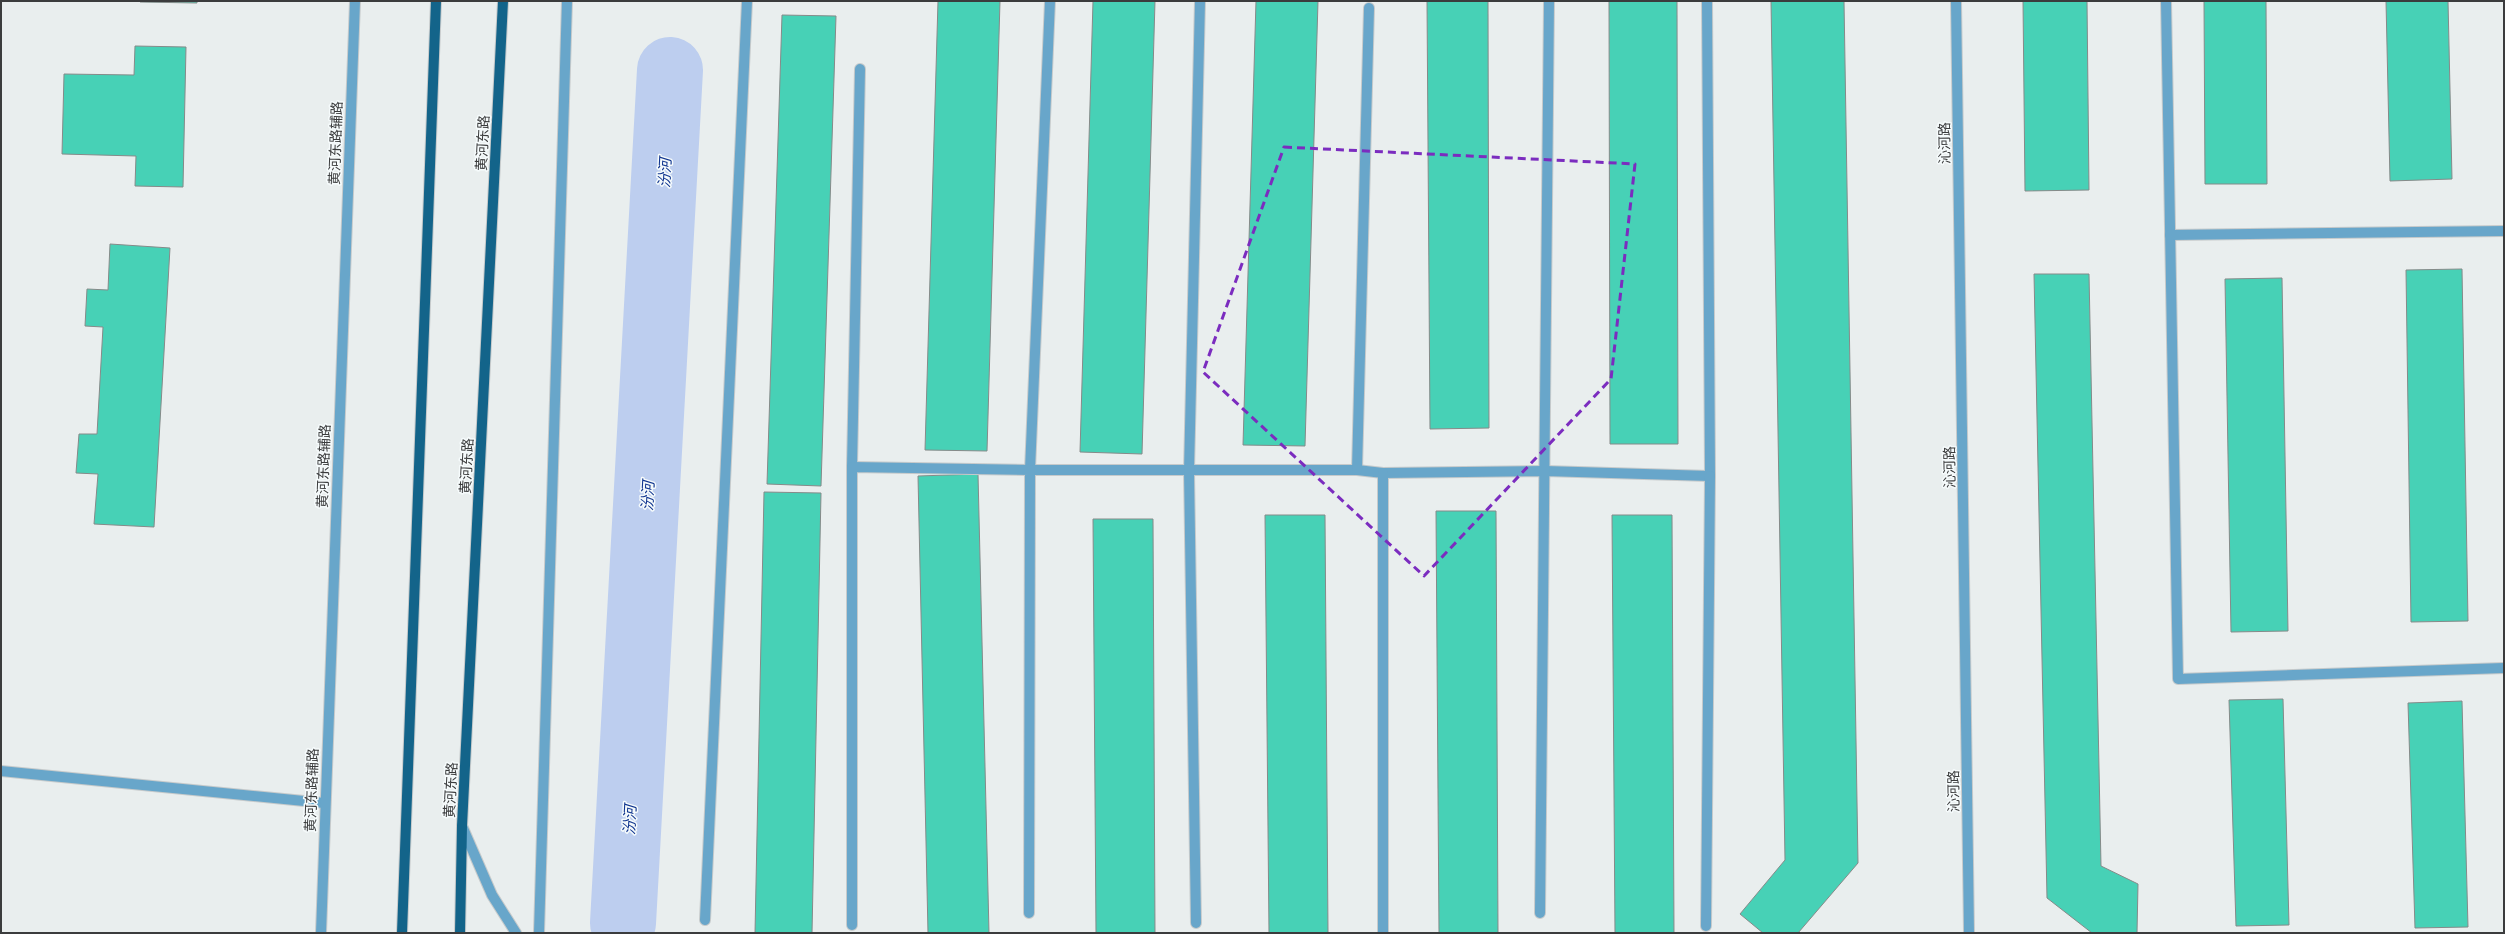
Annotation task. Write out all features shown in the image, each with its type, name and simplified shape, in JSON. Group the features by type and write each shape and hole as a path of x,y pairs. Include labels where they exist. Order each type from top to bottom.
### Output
{"main road":[{"path":"402,933 436,1"},
{"name":"黄河东路","path":"460,933 462,826 503,1"}],"street":[{"name":"黄河东路辅路","path":"320,933 355,1"},
{"path":"539,933 566,1"},
{"path":"705,920 747,1"},
{"path":"1030,913 1030,470 1050,1"},
{"path":"1196,922 1189,471 1200,1"},
{"path":"1540,913 1549,1"},
{"path":"1706,926 1710,476 1707,1"},
{"name":"沁河路","path":"1956,1 1969,933"},
{"path":"2166,1 2178,679 2504,668"},
{"path":"1357,470 1368,8"},
{"path":"852,926 852,467 860,69"},
{"path":"2170,235 2504,232"},
{"path":"852,467 1189,471 1545,471 1710,476"},
{"path":"1383,472 1383,933"},
{"path":"1,771 324,803"},
{"path":"462,826 492,895 516,933"}],"highlighted area":[{"path":"1284,147 1635,164 1611,379 1424,576 1203,372"}],"building":[{"path":"197,1 197,3 140,2"},
{"path":"938,1 1000,1 987,451 925,450"},
{"path":"1093,1 1155,1 1142,454 1080,452"},
{"path":"1256,1 1318,1 1305,446 1243,445"},
{"path":"1427,1 1488,1 1489,428 1430,429"},
{"path":"1609,1 1677,1 1678,444 1610,444"},
{"path":"1771,1 1844,1 1858,863 1798,933 1763,933 1740,914 1785,860"},
{"path":"2023,1 2087,1 2089,190 2025,191"},
{"path":"2204,1 2266,1 2267,184 2205,184"},
{"path":"2386,1 2448,1 2452,179 2390,181"},
{"path":"782,15 836,16 821,486 767,484"},
{"path":"135,46 186,47 183,187 135,186 136,156 62,154 64,74 134,75"},
{"path":"110,244 170,248 154,527 94,524 98,474 76,473 79,434 97,434 103,327 85,326 87,289 108,290"},
{"path":"2462,269 2468,621 2411,622 2406,270"},
{"path":"2034,274 2089,274 2101,866 2138,884 2137,933 2092,933 2047,898"},
{"path":"2282,278 2288,631 2231,632 2225,279"},
{"path":"978,474 989,933 928,933 918,476"},
{"path":"764,492 821,493 812,933 755,933"},
{"path":"1436,511 1496,511 1498,933 1439,933"},
{"path":"1265,515 1325,515 1328,933 1269,933"},
{"path":"1612,515 1672,515 1674,933 1615,933"},
{"path":"1093,519 1153,519 1155,933 1096,933"},
{"path":"2283,699 2289,925 2236,926 2229,700"},
{"path":"2462,701 2468,927 2415,928 2408,703"}],"waterway":[{"name":"汾河","path":"623,923 670,70"}]}
